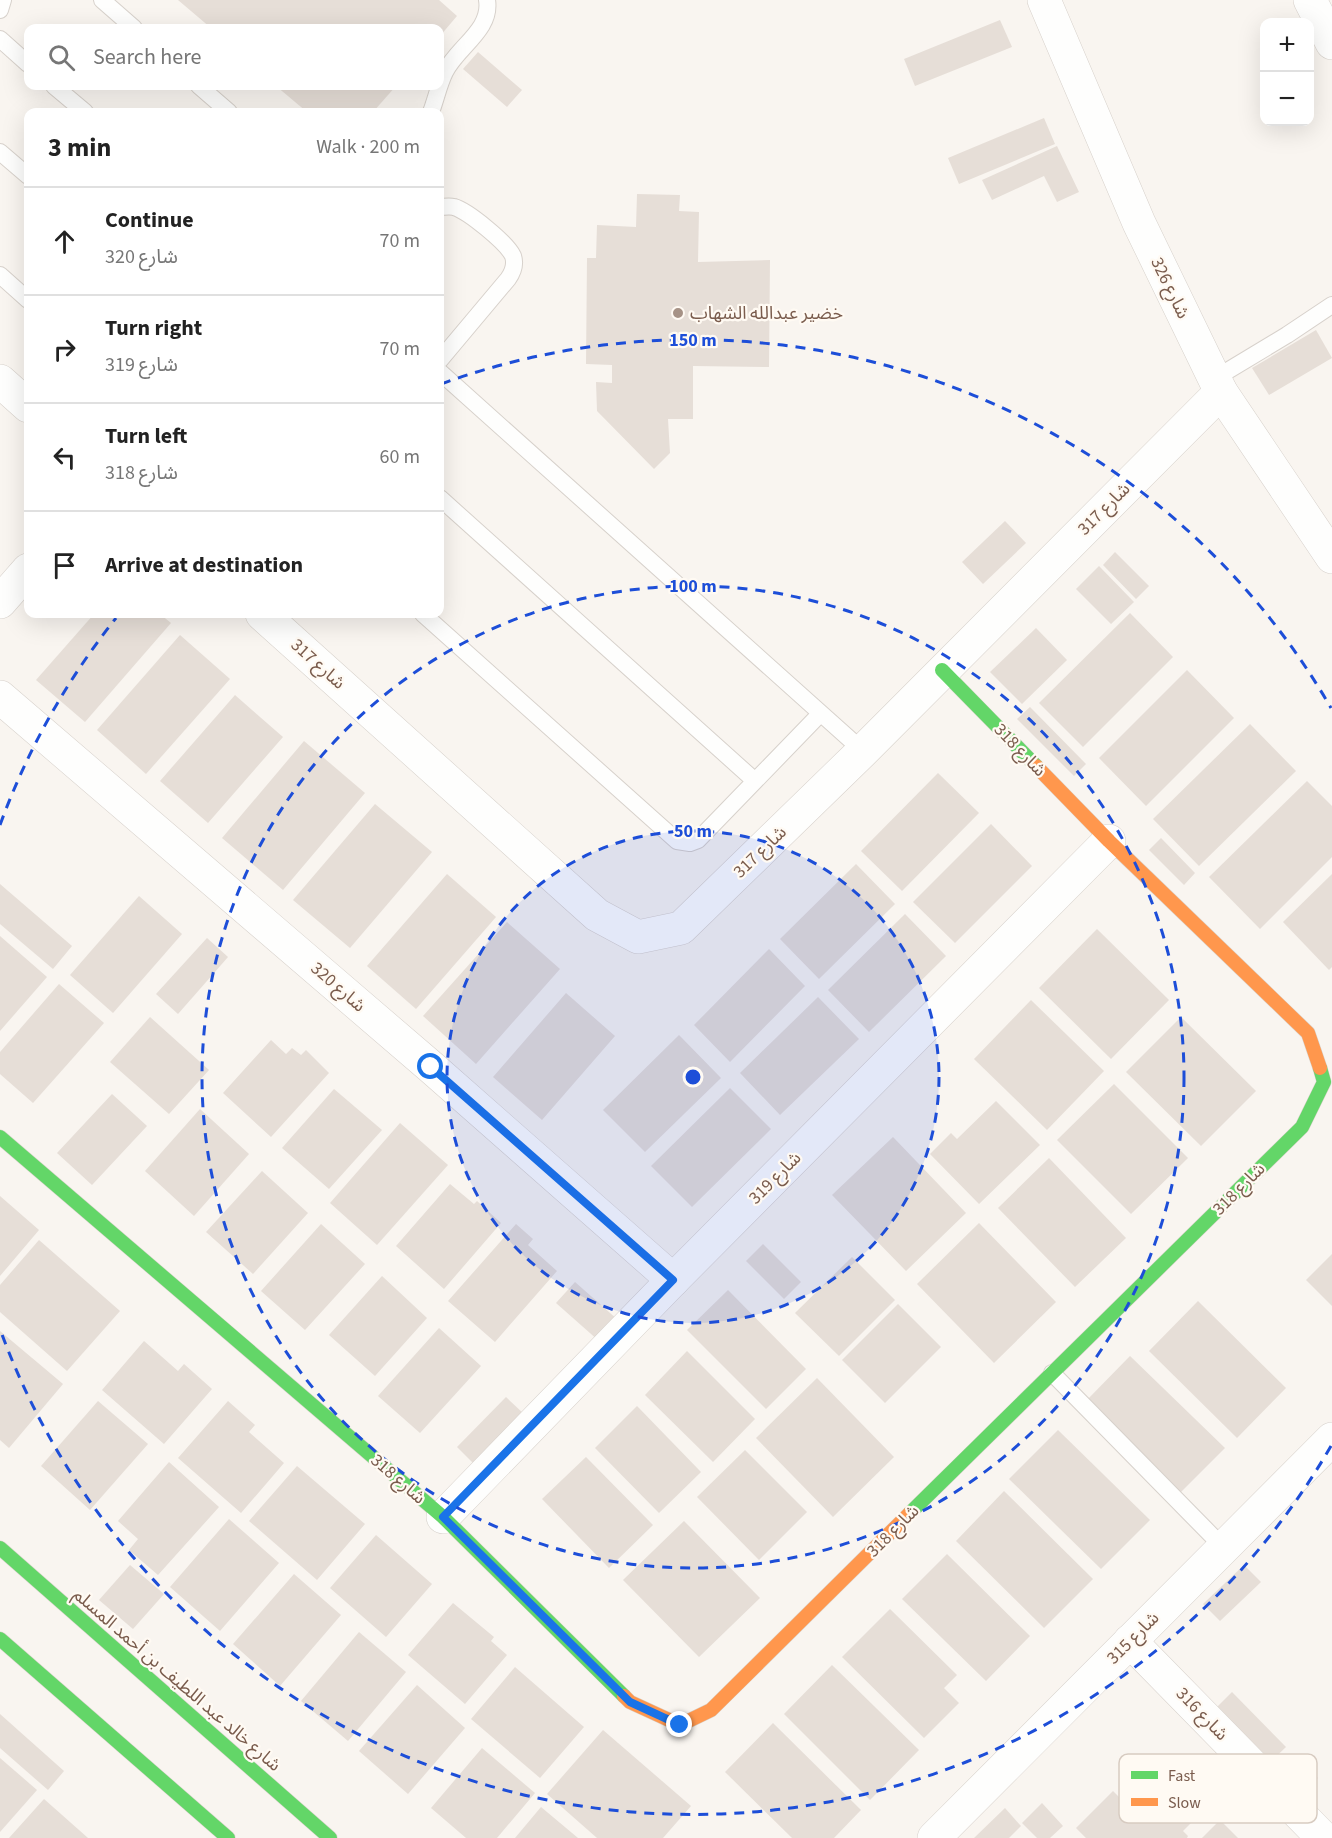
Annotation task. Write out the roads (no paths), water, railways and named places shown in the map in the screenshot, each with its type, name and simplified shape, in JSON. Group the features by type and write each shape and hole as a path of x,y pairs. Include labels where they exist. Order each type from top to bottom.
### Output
{"street":[{"name":"شارع 326","path":"1044,0 1139,223 1218,386 1332,557"},
{"path":"1310,0 1332,43"},
{"path":"0,381 24,402"},
{"name":"شارع 317","path":"266,618 597,915 638,937 681,928 863,751 1218,386"},
{"path":"0,602 24,575"},
{"name":"شارع 318","path":"0,1137 443,1517 630,1702 680,1725 711,1710 1302,1127 1324,1082 1308,1033 1109,841 942,670"},
{"name":"شارع 320","path":"0,697 431,1067 673,1280"},
{"name":"شارع 319","path":"443,1517 673,1280 1109,841"},
{"name":"شارع 315","path":"934,1838 1332,1439"},
{"name":"شارع خالد عبد اللطيف بن أحمد المسلم","path":"0,1548 330,1838"},
{"path":"0,1639 228,1838"},
{"name":"شارع 316","path":"1131,1641 1241,1754"},
{"name":"شارع 316","path":"1308,1823 1323,1838"}],"lane":[{"path":"0,10 3,0"},
{"path":"102,0 129,24"},
{"path":"444,72 452,59 483,25 489,9 487,0"},
{"path":"0,23 2,41 24,60"},
{"path":"59,90 80,108"},
{"path":"204,90 224,108"},
{"path":"432,108 438,90"},
{"path":"0,152 24,173"},
{"path":"444,207 452,207 465,212 507,247 514,258 514,269 444,355"},
{"path":"0,275 24,296"},
{"path":"1218,386 1332,305"},
{"path":"444,376 863,751"},
{"path":"444,502 754,780"},
{"path":"427,618 677,841 690,843 698,840 820,714"},
{"path":"1052,1373 1223,1547"}],"place":[{"name":"خضير عبدالله الشهاب","path":"678,313"}]}
